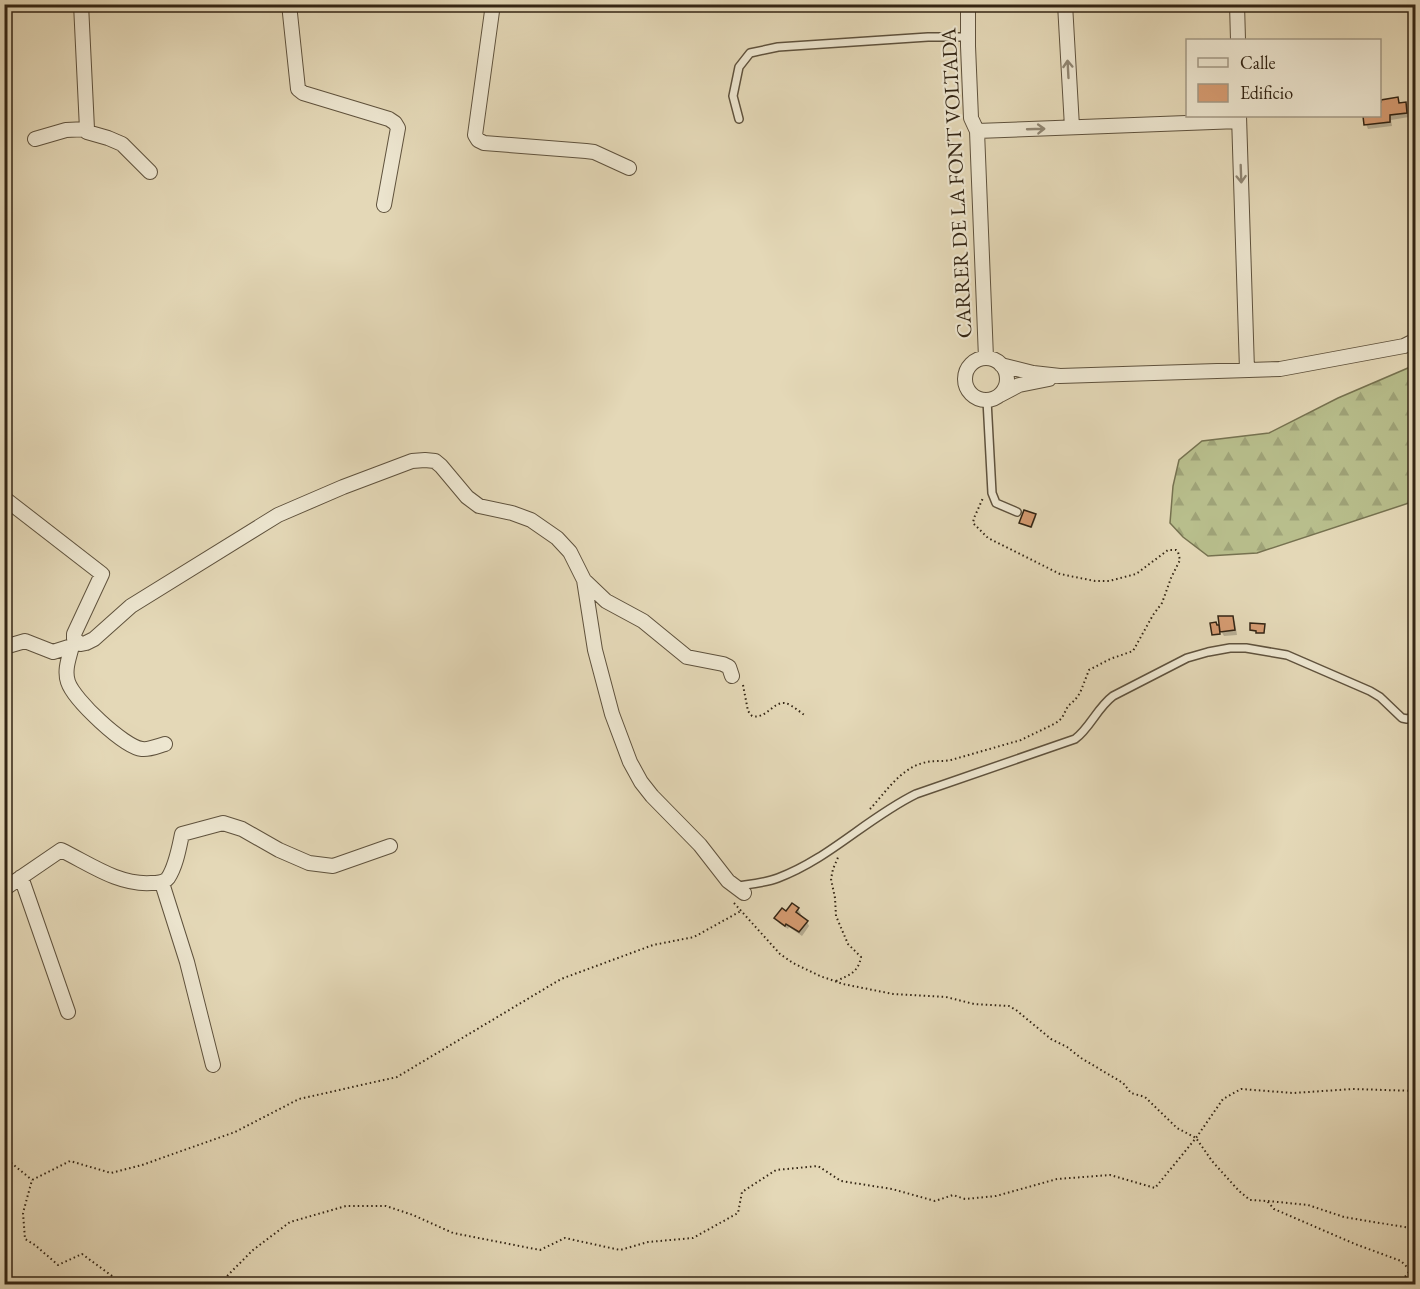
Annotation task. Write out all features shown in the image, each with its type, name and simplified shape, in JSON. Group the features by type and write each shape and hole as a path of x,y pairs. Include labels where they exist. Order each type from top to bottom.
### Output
{"street":[{"path":"81,4 87,132 122,144 150,172"},
{"path":"289,4 298,89 303,93 389,119 398,128 384,205"},
{"path":"493,4 475,135 478,140 484,143 594,152 629,168"},
{"name":"CARRER DE LA FONT VOLTADA","path":"968,4 971,118 977,131 986,358"},
{"path":"1065,4 1072,127"},
{"path":"1237,4 1238,39"},
{"path":"977,131 1239,118 1247,370"},
{"path":"35,139 66,130 87,129"},
{"path":"1060,376 1019,385 994,399 987,400 973,396 966,383 968,369 972,364 986,358 1033,373 1060,376 1280,369 1404,346 1416,340"},
{"path":"1000,395 1007,384 1007,377 1001,364"},
{"path":"4,650 8,646 25,641 53,652 75,644 86,643 94,639 131,606 278,515 412,461 435,461 467,497 479,506 512,513 531,520 557,538 570,552 584,580 595,650 612,714 630,762 652,796 700,845 735,887"},
{"path":"4,498 102,574 74,634 75,644 68,658 66,670 72,691 86,708 116,735 132,745 142,749 165,744"},
{"path":"584,580 606,601 643,621 687,657 723,664 731,671"},
{"path":"4,889 61,850 119,879 140,884 162,882 167,879 175,861 182,834 223,823 242,829 279,850 309,863 333,866 390,846"},
{"path":"21,877 68,1012"},
{"path":"162,882 187,962 213,1065"}],"lane":[{"path":"739,119 733,96 739,67 750,53 778,47 928,37 968,37"},
{"path":"987,400 992,493 996,503 1017,512"},
{"path":"735,887 785,875 821,857 875,817 916,794 1075,739 1104,702 1113,696 1187,658 1209,652 1246,648 1287,655 1370,691 1380,697 1402,718 1416,716"}],"path":[{"path":"867,812 898,777 922,763 951,760 1021,740 1056,723 1080,693 1089,670 1097,664 1133,651 1162,603 1180,560 1176,550 1168,550 1136,574 1108,581 1095,581 1060,574 988,538 977,528 973,523 974,518 983,498 992,493"},
{"path":"731,671 736,670 742,679 748,711 752,716 763,715 784,703 790,704 806,716"},
{"path":"836,981 854,972 860,964 861,957 849,944 836,916 831,879 842,843"},
{"path":"735,887 731,899 780,954 820,976 893,994 946,997 974,1004 1009,1006 1016,1010 1051,1039 1123,1083 1131,1093 1145,1097 1177,1128 1196,1138 1212,1161 1250,1200 1308,1205 1344,1217 1416,1229"},
{"path":"123,1284 82,1254 58,1265 25,1239 23,1213 32,1180 70,1161 111,1173 142,1165 235,1132 299,1099 397,1077 561,979 653,945 694,937 741,911"},
{"path":"223,1284 228,1275 253,1250 290,1222 345,1206 386,1206 453,1233 540,1251 565,1238 620,1250 648,1242 693,1239 738,1213 742,1192 776,1170 818,1166 841,1181 892,1189 935,1201 953,1195 965,1199 996,1196 1057,1179 1110,1175 1155,1188 1196,1138 1223,1099 1241,1089 1293,1094 1353,1089 1416,1091"},
{"path":"4,1157 32,1180"},
{"path":"1267,1201 1274,1209 1401,1261 1416,1276"},
{"path":"1390,1284 1405,1277 1410,1270"}],"green space":[{"path":"1415,365 1415,501 1257,553 1208,556 1183,537 1170,523 1173,486 1179,460 1202,441 1269,433 1338,398"}],"building":[{"path":"1398,97 1399,103 1406,102 1407,113 1390,115 1390,122 1364,125 1363,117 1381,117 1381,100"},
{"path":"1024,510 1036,514 1031,527 1019,523"},
{"path":"1218,616 1233,616 1235,630 1220,632"},
{"path":"1216,622 1219,625 1220,634 1212,635 1210,623"},
{"path":"1250,623 1265,624 1264,633 1250,630"},
{"path":"792,903 799,908 796,912 808,921 799,932 774,918 782,908 786,911"}]}
